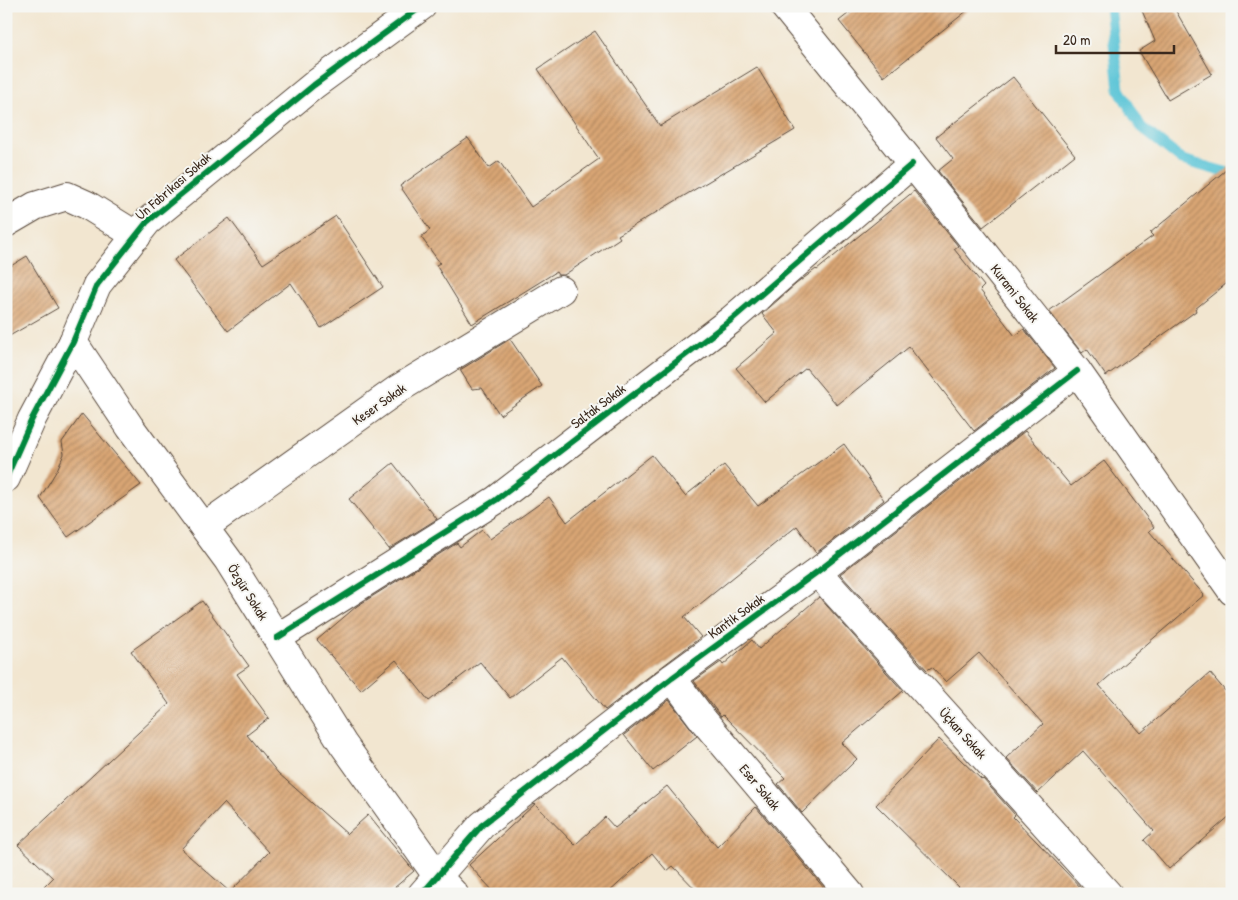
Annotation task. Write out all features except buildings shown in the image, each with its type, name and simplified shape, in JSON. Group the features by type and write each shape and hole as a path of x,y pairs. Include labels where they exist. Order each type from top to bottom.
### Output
{"street":[{"name":"Un Fabrikası Sokak","path":"6,478 32,419 73,342 97,285 148,222 314,85 422,6"},
{"name":"Kurami Sokak","path":"784,6 1077,372 1232,591"},
{"name":"Saltak Sokak","path":"277,638 496,500 731,320 912,164"},
{"path":"6,223 35,206 67,196 87,205 137,236"},
{"name":"Keser Sokak","path":"204,528 398,390 561,290"},
{"name":"Özgür Sokak","path":"73,342 130,427 228,560 343,744 438,888"},
{"name":"Kantik Sokak","path":"438,888 482,825 672,678 817,572 1077,372"},
{"name":"Üçkan Sokak","path":"817,572 1108,894"},
{"name":"Eser Sokak","path":"672,678 704,721 850,894"}],"waterway":[{"path":"1110,6 1119,89 1141,127 1182,160 1232,174"}],"cycle path":[{"path":"6,478 32,419 73,342 97,285 147,222 314,85 422,6"},
{"path":"277,638 496,500 731,320 912,164"},
{"path":"422,894 482,825 672,678 817,572 1077,371"}]}
